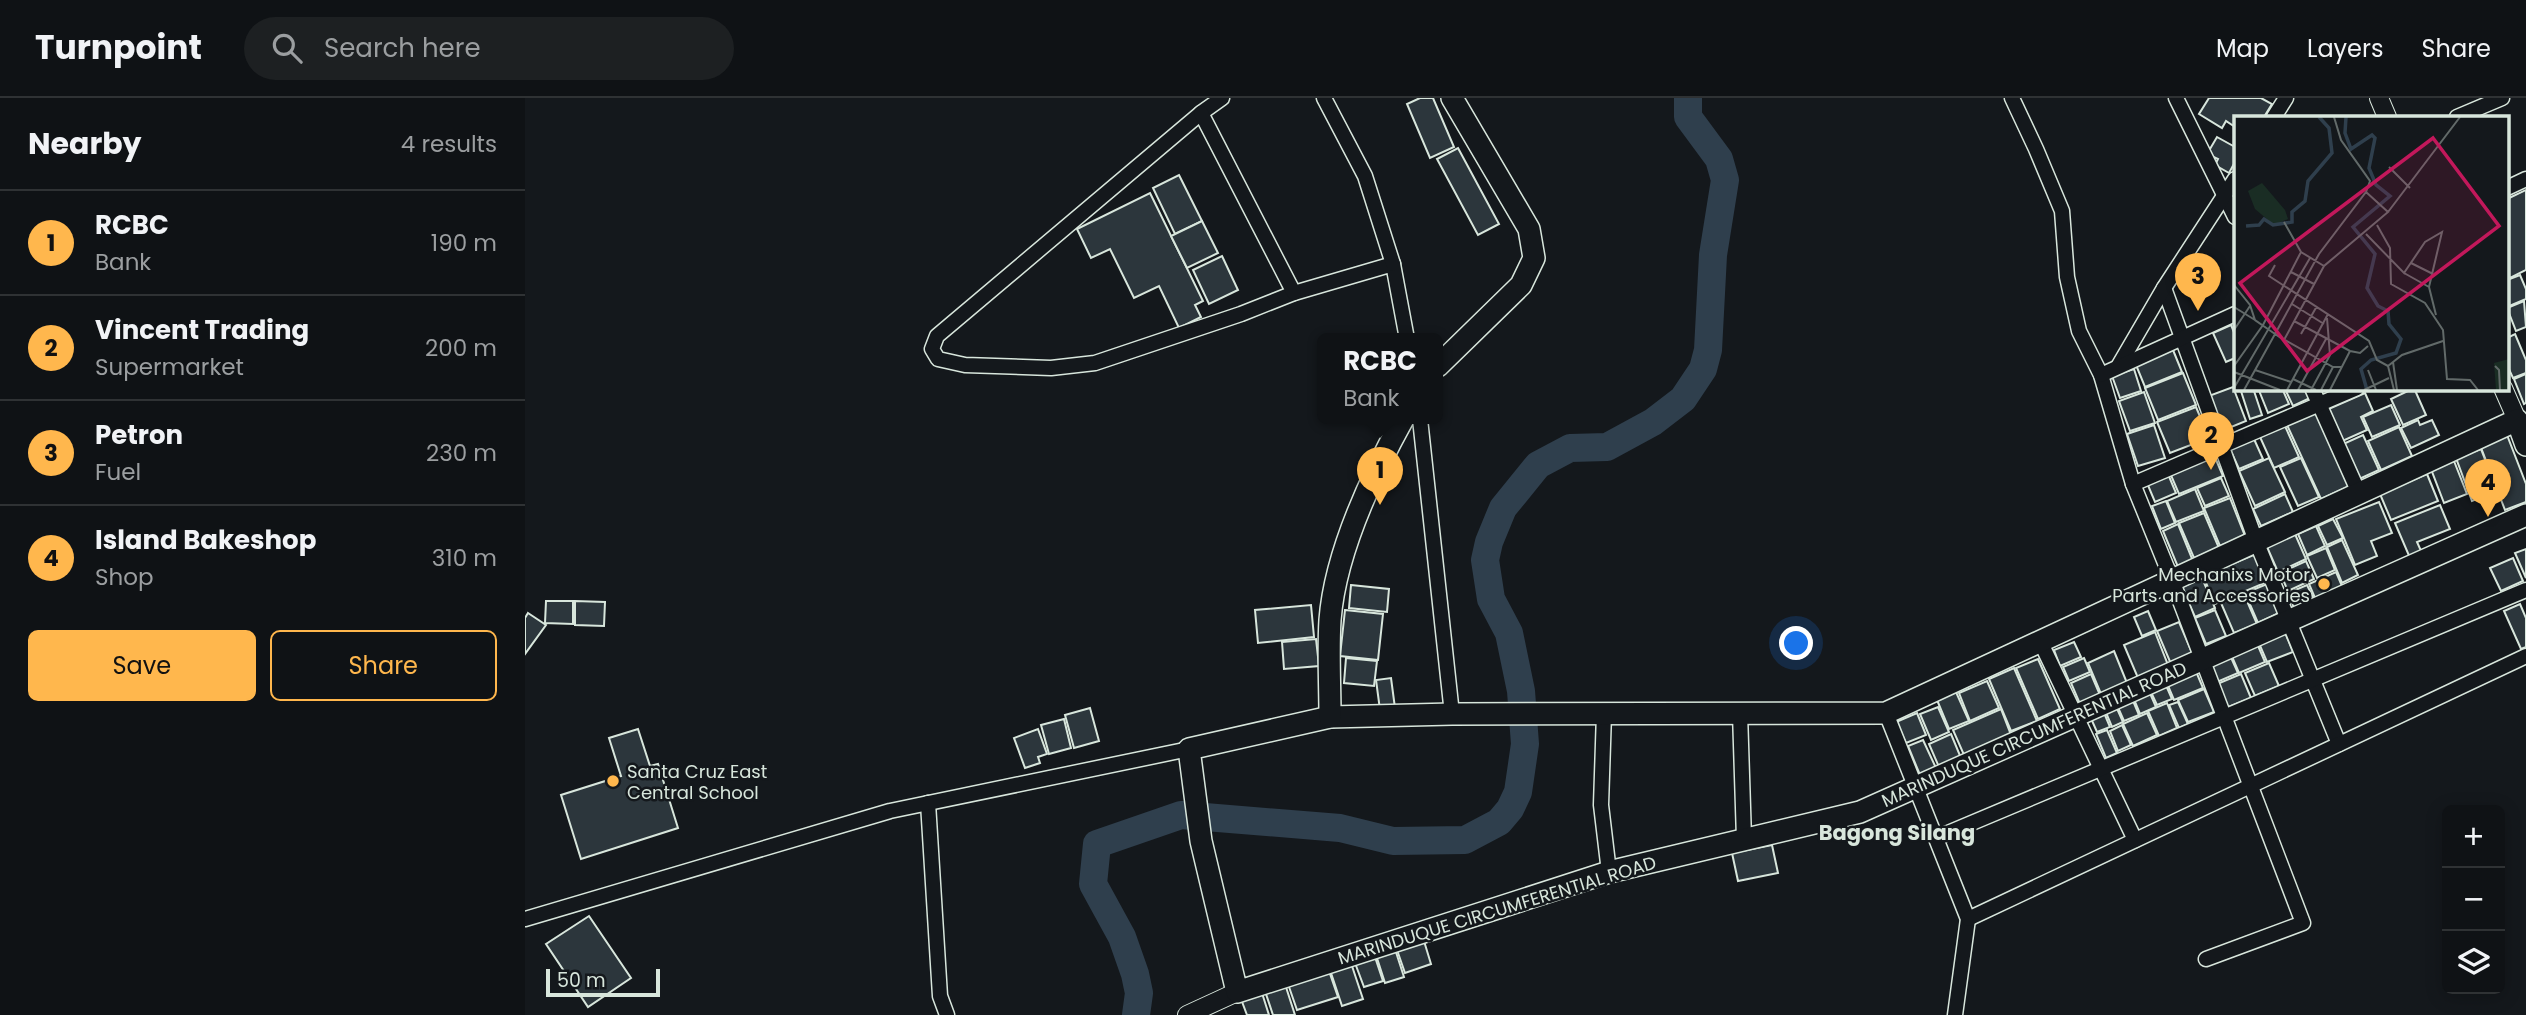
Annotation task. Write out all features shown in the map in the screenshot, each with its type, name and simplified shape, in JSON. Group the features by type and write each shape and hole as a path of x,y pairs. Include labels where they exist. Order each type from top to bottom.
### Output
{"main road":[{"path":"1443,361 1521,285 1534,258 1529,229 1452,98"},
{"path":"1237,992 1201,841 1189,749 1330,717 1552,713 1885,713 2517,420 2526,445"},
{"path":"1330,717 1330,618 1343,551 1362,503 1401,424"},
{"name":"MARINDUQUE CIRCUMFERENTIAL ROAD","path":"1237,992 1609,872 1860,812 2526,515"}],"street":[{"path":"1222,98 937,336 932,349 938,359 964,365 1051,368 1095,363 1241,314 1294,293 1393,264"},
{"path":"1324,98 1365,176 1393,264 1406,333"},
{"path":"2012,98 2062,211 2067,277 2079,331 2101,375 2133,484 2303,923 2206,959"},
{"path":"2176,98 2234,214"},
{"path":"2275,116 2286,98"},
{"path":"2379,98 2387,116"},
{"path":"2460,116 2502,98"},
{"path":"1201,113 1294,293"},
{"path":"2508,188 2526,179"},
{"path":"2119,365 2164,288 2234,181"},
{"path":"2164,288 2256,541 2339,744"},
{"path":"2101,375 2234,314"},
{"path":"2313,390 2359,493"},
{"path":"2133,484 2352,390"},
{"path":"2504,390 2517,420"},
{"path":"1421,424 1452,714"},
{"path":"1936,838 2526,590"},
{"path":"2040,641 2135,840"},
{"path":"1968,919 2526,656"},
{"path":"1604,713 1601,805 1609,872"},
{"path":"1740,713 1744,839"},
{"path":"1885,713 1968,919 1955,1015"},
{"path":"525,919 890,811 1189,749"},
{"path":"928,803 940,996 947,1015"},
{"path":"1187,1015 1237,992"}],"building":[{"path":"1420,98 1433,98 1454,147 1430,158 1407,104"},
{"path":"2209,98 2261,98 2272,104 2265,116 2234,116 2234,126 2226,121 2222,128 2199,114"},
{"path":"2217,137 2234,146 2234,164 2229,173 2215,165 2218,159 2207,154"},
{"path":"1458,148 1499,224 1478,235 1437,159"},
{"path":"1179,175 1202,221 1175,234 1153,188"},
{"path":"2526,190 2526,270 2510,278 2508,274 2508,199"},
{"path":"1150,193 1203,301 1195,305 1201,317 1179,328 1159,286 1134,298 1110,249 1091,258 1077,229"},
{"path":"1202,221 1218,253 1187,268 1171,236"},
{"path":"1222,256 1238,290 1209,304 1193,270"},
{"path":"2520,275 2526,289 2526,299 2508,307 2508,280"},
{"path":"2524,301 2526,327 2516,331 2508,308"},
{"path":"2231,325 2234,332 2234,358 2226,362 2213,333"},
{"path":"2515,334 2526,360 2526,373 2513,378 2508,367 2508,338"},
{"path":"2173,350 2182,372 2145,387 2136,365"},
{"path":"2134,369 2141,391 2120,398 2112,376"},
{"path":"2183,373 2196,405 2158,420 2145,388"},
{"path":"2526,374 2526,403 2524,404 2514,379"},
{"path":"2233,387 2246,421 2219,432 2206,397"},
{"path":"2241,390 2254,390 2262,415 2250,419"},
{"path":"2259,390 2283,390 2289,404 2268,413"},
{"path":"2285,390 2306,390 2310,398 2293,406"},
{"path":"2415,390 2426,415 2403,425 2391,399"},
{"path":"2144,392 2155,423 2130,431 2119,401"},
{"path":"2365,393 2373,411 2361,417 2367,430 2338,443 2324,411"},
{"path":"2391,405 2400,425 2372,437 2363,417"},
{"path":"2196,407 2209,438 2170,453 2157,422"},
{"path":"2316,411 2350,486 2321,499 2287,425"},
{"path":"2418,420 2420,425 2432,420 2439,435 2411,448 2401,428"},
{"path":"2154,425 2165,458 2138,466 2127,434"},
{"path":"2285,426 2299,457 2274,468 2260,437"},
{"path":"2399,427 2412,456 2381,470 2368,441"},
{"path":"2363,435 2379,470 2357,480 2341,445"},
{"path":"2507,435 2526,484 2526,502 2505,510 2480,445"},
{"path":"2254,439 2263,459 2239,469 2230,449"},
{"path":"2481,449 2497,491 2472,501 2456,458"},
{"path":"2214,455 2223,476 2179,494 2170,473"},
{"path":"2269,458 2285,492 2255,506 2239,471"},
{"path":"2301,458 2319,497 2298,506 2280,467"},
{"path":"2454,461 2467,494 2444,503 2431,469"},
{"path":"2168,474 2176,493 2155,502 2147,483"},
{"path":"2427,474 2438,501 2391,520 2380,494"},
{"path":"2221,478 2229,496 2205,506 2197,488"},
{"path":"2195,489 2204,511 2176,522 2167,501"},
{"path":"2285,494 2293,512 2261,526 2253,509"},
{"path":"2230,498 2245,536 2220,546 2204,508"},
{"path":"2166,501 2175,523 2161,529 2152,506"},
{"path":"2379,502 2392,533 2371,541 2377,556 2355,565 2336,519"},
{"path":"2440,505 2450,529 2417,542 2422,553 2410,558 2395,523"},
{"path":"2204,513 2219,548 2194,558 2179,523"},
{"path":"2333,519 2343,538 2327,545 2318,526"},
{"path":"2178,524 2193,561 2178,567 2163,531"},
{"path":"2316,526 2325,546 2307,555 2298,534"},
{"path":"2295,534 2306,559 2278,572 2267,547"},
{"path":"2342,540 2358,575 2342,583 2327,547"},
{"path":"2326,548 2335,570 2317,578 2307,556"},
{"path":"2526,549 2526,578 2515,553"},
{"path":"2256,554 2267,582 2215,604 2203,576"},
{"path":"2513,558 2523,581 2501,591 2490,568"},
{"path":"2306,561 2314,579 2288,591 2280,573"},
{"path":"2336,572 2342,586 2315,598 2309,584"},
{"path":"2202,578 2215,608 2195,617 2182,587"},
{"path":"2267,584 2279,613 2258,623 2245,593"},
{"path":"1351,585 1389,589 1387,612 1349,608"},
{"path":"2307,585 2314,599 2294,608 2288,593"},
{"path":"2244,594 2257,624 2234,633 2221,603"},
{"path":"546,601 573,601 573,624 545,623"},
{"path":"575,601 605,602 604,626 575,625"},
{"path":"2520,604 2526,618 2526,647 2521,649 2504,611"},
{"path":"1311,605 1314,637 1258,643 1255,610"},
{"path":"1345,610 1383,614 1378,660 1340,656"},
{"path":"2215,610 2226,636 2206,644 2195,618"},
{"path":"2148,611 2156,630 2142,636 2134,617"},
{"path":"528,613 546,625 525,654 525,618"},
{"path":"2179,622 2193,655 2171,664 2157,631"},
{"path":"2284,630 2293,652 2267,662 2258,641"},
{"path":"2155,632 2168,665 2138,678 2124,645"},
{"path":"1316,639 1319,666 1284,669 1282,642"},
{"path":"2256,641 2265,662 2239,673 2230,652"},
{"path":"2074,642 2081,657 2060,666 2054,650"},
{"path":"2114,651 2127,683 2101,694 2088,663"},
{"path":"2229,653 2238,673 2217,682 2208,662"},
{"path":"1346,658 1377,661 1374,686 1344,683"},
{"path":"2084,658 2090,672 2069,681 2063,667"},
{"path":"2038,659 2060,709 2038,719 2016,668"},
{"path":"2269,663 2279,686 2255,696 2245,673"},
{"path":"2014,668 2037,721 2011,731 1989,679"},
{"path":"2195,669 2203,688 2174,700 2166,681"},
{"path":"2091,674 2100,695 2080,704 2071,683"},
{"path":"2241,674 2251,698 2226,708 2217,684"},
{"path":"1391,678 1395,708 1380,710 1376,680"},
{"path":"1987,681 1999,708 1970,721 1959,693"},
{"path":"2165,683 2172,699 2157,705 2150,690"},
{"path":"2204,689 2214,712 2188,722 2178,700"},
{"path":"2149,691 2156,707 2140,714 2133,697"},
{"path":"1956,692 1969,721 1949,729 1937,700"},
{"path":"2131,696 2139,715 2124,721 2116,703"},
{"path":"2178,702 2188,724 2179,728 2169,705"},
{"path":"2167,703 2177,728 2159,736 2148,711"},
{"path":"2115,704 2123,722 2112,727 2104,708"},
{"path":"1938,707 1949,732 1931,740 1920,714"},
{"path":"1090,708 1099,741 1074,748 1065,715"},
{"path":"2102,708 2110,727 2097,732 2089,714"},
{"path":"2001,709 2011,735 1964,755 1953,730"},
{"path":"1917,713 1926,735 1906,743 1896,722"},
{"path":"2147,713 2157,735 2133,746 2123,724"},
{"path":"1064,719 1071,748 1049,754 1041,725"},
{"path":"2122,725 2131,745 2118,751 2110,731"},
{"path":"638,729 650,766 658,764 678,828 581,859 561,795 621,776 609,738"},
{"path":"1038,729 1047,754 1038,757 1040,763 1025,768 1014,738"},
{"path":"2107,730 2117,753 2106,758 2096,734"},
{"path":"1951,734 1961,758 1939,767 1929,744"},
{"path":"1923,740 1936,768 1920,775 1908,746"},
{"path":"1772,845 1778,873 1738,881 1732,853"},
{"path":"589,916 631,978 588,1007 546,944"},
{"path":"1424,941 1431,964 1405,973 1397,950"},
{"path":"1395,949 1404,977 1385,983 1376,955"},
{"path":"1375,957 1383,981 1364,987 1355,963"},
{"path":"1351,963 1363,999 1342,1006 1330,970"},
{"path":"1329,971 1338,997 1297,1010 1288,984"},
{"path":"1285,984 1295,1015 1273,1015 1265,991"},
{"path":"1262,993 1269,1015 1247,1015 1241,999"}],"waterway":[{"path":"1136,1015 1139,993 1135,974 1122,937 1093,884 1097,844 1181,815 1340,828 1393,841 1465,840 1499,822 1510,809 1518,792 1525,744 1521,691 1509,633 1491,599 1485,560 1489,542 1503,508 1538,465 1570,448 1607,447 1653,422 1683,399 1703,369 1708,350 1713,255 1725,180 1719,159 1688,117 1688,98"}],"place":[{"name":"Petron","path":"2198,311"},
{"name":"Vincent Trading","path":"2211,470"},
{"name":"RCBC","path":"1380,505"},
{"name":"Island Bakeshop","path":"2488,517"},
{"name":"Mechanixs Motor Parts and Accessories","path":"2324,584"},
{"name":"Santa Cruz East Central School","path":"613,781"}],"district":[{"name":"Bagong Silang","path":"1897,832"}]}
